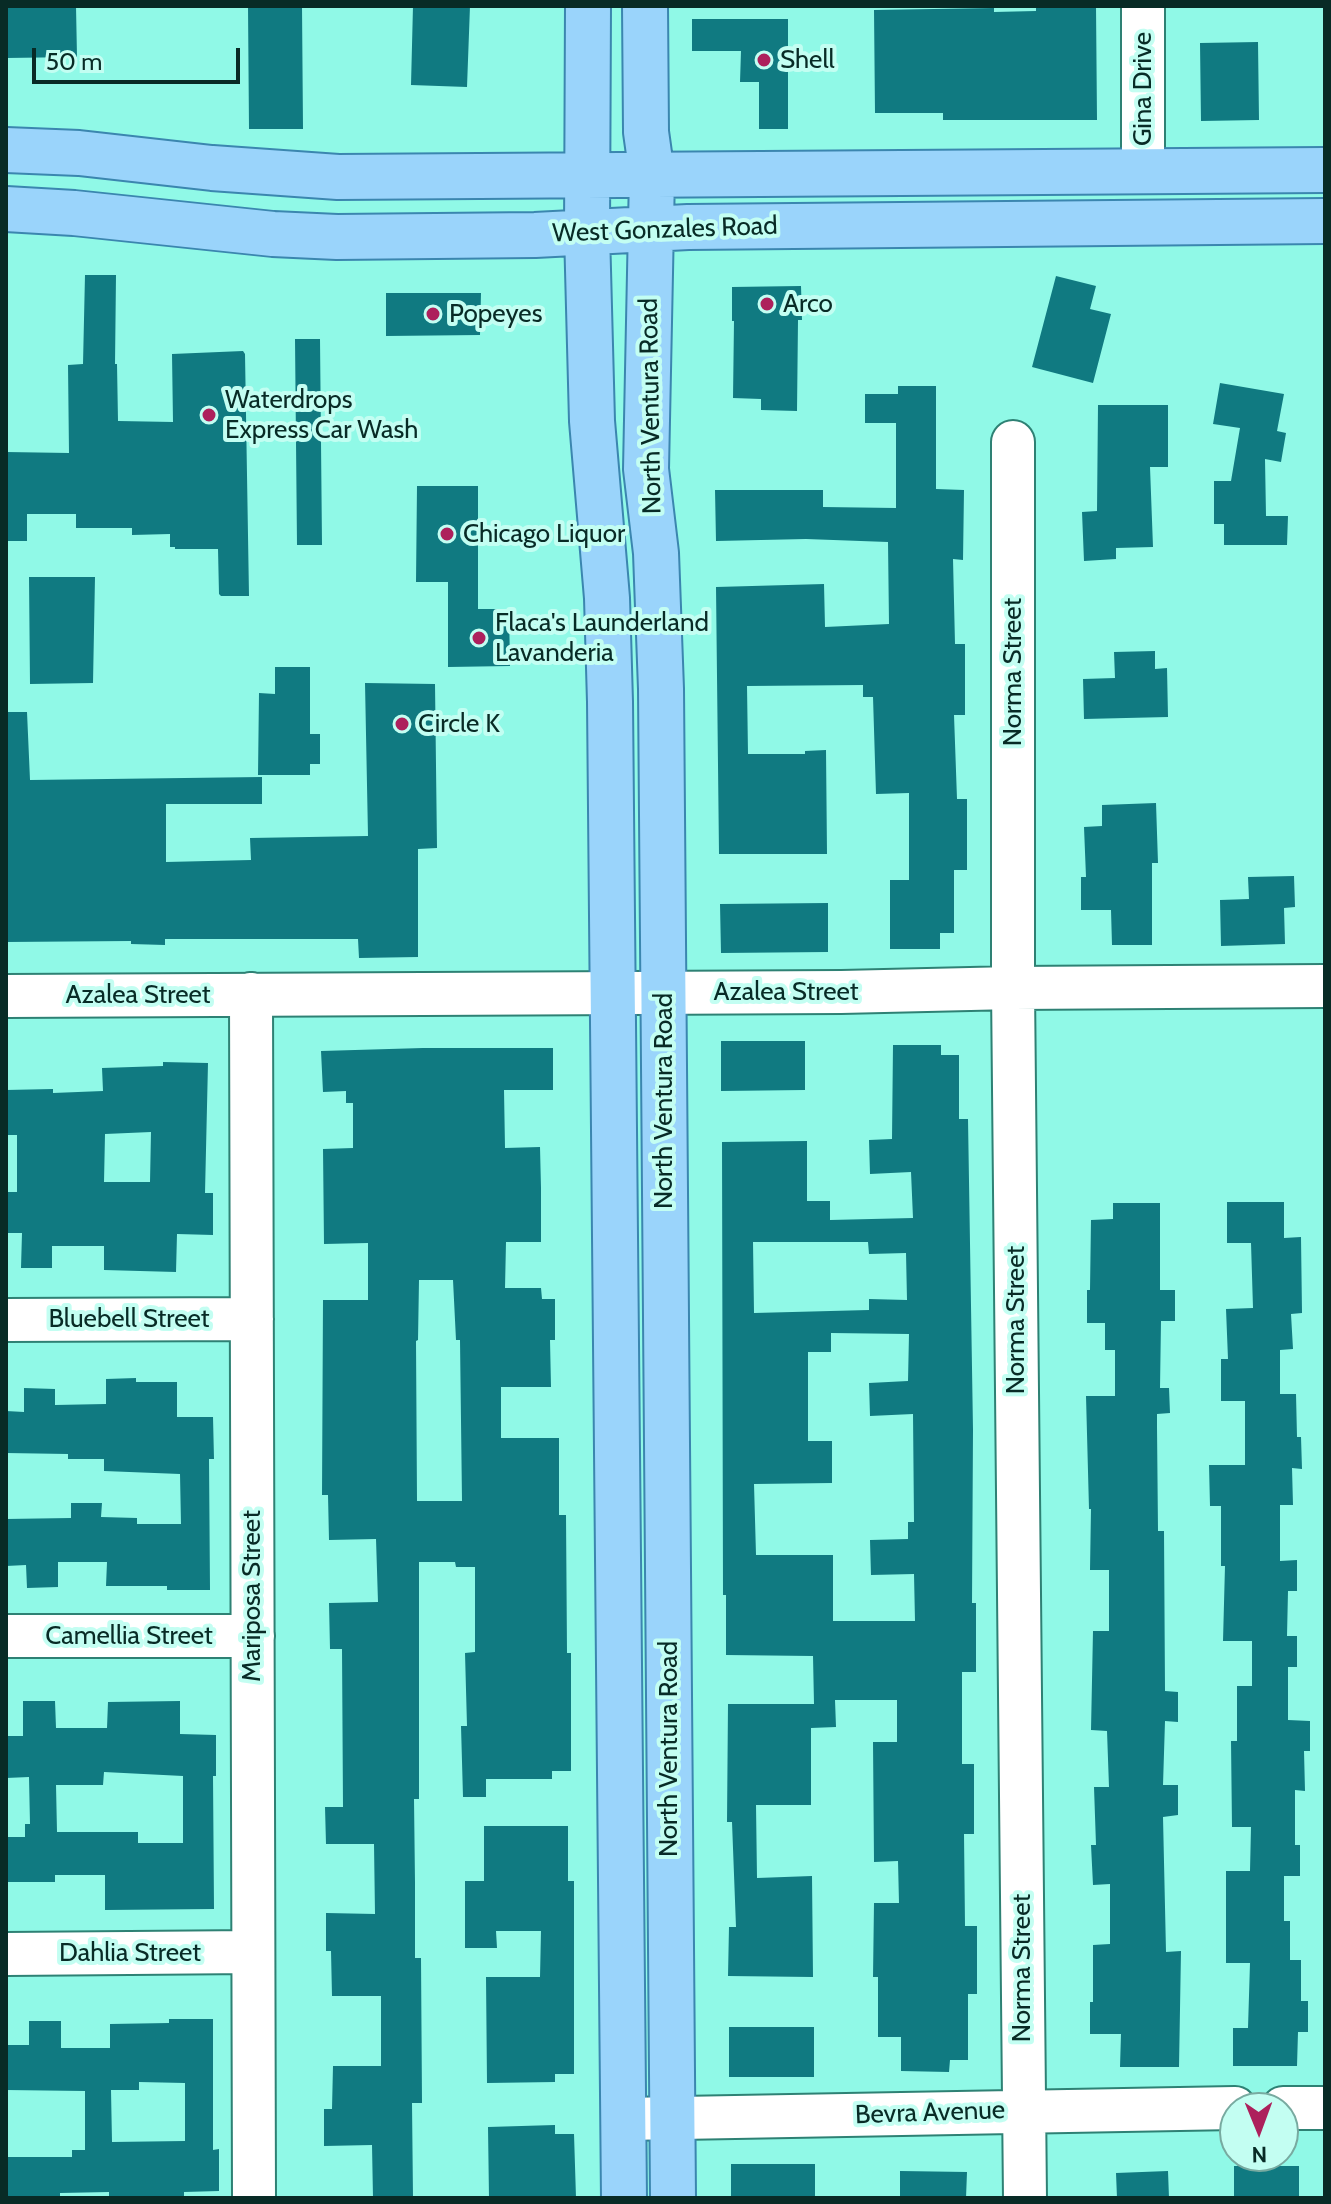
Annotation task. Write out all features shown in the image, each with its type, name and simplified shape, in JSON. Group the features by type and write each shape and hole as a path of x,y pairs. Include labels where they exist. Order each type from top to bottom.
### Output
{"main road":[{"name":"North Ventura Road","path":"588,6 587,232 593,458 607,598 624,2198"},
{"name":"North Ventura Road","path":"645,6 646,132 652,175 646,469 656,553 661,689 673,2198"},
{"name":"West Gonzales Road","path":"6,150 79,153 212,168 338,177 1325,170"},
{"name":"West Gonzales Road","path":"6,209 286,235 383,236 649,229 1325,221"}],"street":[{"name":"Gina Drive","path":"1143,6 1143,171"},
{"name":"Norma Street","path":"1013,442 1013,988 1025,2198"},
{"name":"Azalea Street","path":"6,996 1325,986"},
{"name":"Mariposa Street","path":"251,994 254,2198"},
{"name":"Bluebell Street","path":"6,1320 252,1319"},
{"name":"Camellia Street","path":"6,1636 253,1636"},
{"name":"Dahlia Street","path":"6,1954 253,1952"},
{"name":"Bevra Avenue","path":"624,2119 1219,2108"},
{"path":"1299,2108 1325,2108"}],"building":[{"path":"6,6 76,6 77,57 6,58"},
{"path":"248,6 302,6 303,129 249,129"},
{"path":"413,6 470,6 467,87 411,85"},
{"path":"1096,6 1097,120 943,120 943,113 875,113 874,10 994,8 994,12"},
{"path":"692,19 788,19 788,129 759,129 759,82 740,82 741,51 692,51"},
{"path":"1258,42 1259,120 1201,121 1200,43"},
{"path":"85,275 116,275 118,421 173,422 172,354 243,351 245,354 249,596 219,594 218,549 175,549 170,547 170,534 132,535 132,528 76,528 76,514 27,514 27,541 6,541 6,452 69,453 68,365 83,364"},
{"path":"1056,276 1096,286 1090,309 1111,314 1093,383 1032,367"},
{"path":"801,286 797,411 761,410 761,399 733,398 732,287"},
{"name":"Popeyes","path":"386,293 481,293 480,335 386,336"},
{"name":"Waterdrops Express Car Wash","path":"295,339 320,339 322,545 297,545"},
{"path":"1220,383 1284,394 1277,431 1286,433 1281,462 1265,459 1266,516 1288,516 1287,545 1224,545 1224,524 1214,524 1214,481 1231,481 1240,428 1213,424"},
{"path":"898,386 936,386 936,489 964,490 963,560 953,559 955,644 965,644 965,715 954,715 957,799 967,799 967,870 954,870 954,933 940,933 940,949 890,949 890,880 909,880 909,793 876,794 873,697 863,697 863,685 747,686 748,754 805,754 805,751 826,750 827,854 719,854 716,587 824,584 825,627 889,624 888,542 806,539 716,541 715,490 823,490 823,507 896,508 896,423 865,423 865,394 898,394"},
{"path":"1098,405 1168,405 1168,467 1150,467 1153,547 1116,548 1116,559 1084,561 1082,512 1097,511"},
{"path":"417,486 478,486 478,609 509,609 510,666 448,667 448,582 416,582"},
{"path":"29,577 95,577 93,683 30,684"},
{"path":"1155,651 1155,669 1167,668 1168,717 1084,719 1083,679 1115,678 1114,652"},
{"path":"275,667 310,667 310,734 320,734 320,764 310,764 310,775 258,775 259,693 275,694"},
{"path":"365,683 435,684 437,848 418,849 418,957 359,958 358,939 165,939 165,945 131,944 131,941 6,942 6,712 27,712 30,780 262,777 262,804 166,804 166,862 251,860 250,838 368,836"},
{"path":"1156,803 1158,863 1152,863 1152,945 1112,945 1111,910 1081,910 1081,877 1086,877 1084,827 1102,826 1102,805"},
{"path":"1294,876 1295,907 1284,908 1285,944 1221,946 1220,900 1249,899 1248,877"},
{"path":"828,903 828,952 721,953 720,904"},
{"path":"721,1041 805,1041 805,1090 721,1091"},
{"path":"893,1045 941,1045 941,1055 959,1055 959,1119 968,1119 973,1430 972,1603 976,1603 976,1672 962,1672 962,1764 974,1764 974,1834 964,1834 965,1926 977,1926 977,1994 968,1994 968,2060 950,2060 949,2072 901,2071 901,2037 878,2037 878,1977 873,1977 874,1903 899,1903 898,1861 874,1862 873,1742 897,1742 897,1700 835,1700 836,1727 811,1728 811,1805 756,1805 757,1878 812,1876 813,1977 728,1976 729,1927 736,1927 732,1822 727,1822 728,1704 814,1704 813,1656 726,1655 726,1595 723,1595 722,1142 807,1141 807,1201 830,1201 830,1220 913,1218 911,1172 870,1174 869,1140 892,1139","holes":["753,1242 868,1242 869,1254 906,1253 907,1300 869,1299 869,1310 754,1313","831,1333 909,1334 908,1381 869,1383 870,1416 913,1414 914,1522 908,1522 908,1539 870,1540 871,1575 914,1574 915,1621 833,1621 833,1555 756,1555 754,1484 832,1483 832,1441 808,1441 808,1352 831,1352"]},
{"path":"553,1048 553,1090 504,1090 505,1148 540,1147 541,1188 541,1242 506,1242 505,1288 541,1288 542,1299 555,1299 555,1340 550,1340 551,1387 501,1387 501,1438 559,1438 559,1515 566,1515 567,1653 571,1653 571,1771 552,1771 552,1779 486,1779 486,1797 463,1797 461,1726 467,1726 465,1653 475,1652 475,1567 456,1567 455,1562 419,1562 419,1799 414,1799 415,1958 421,1958 422,2103 412,2103 413,2198 373,2198 372,2145 324,2146 324,2109 332,2109 333,2066 381,2066 381,1996 332,1996 331,1951 326,1951 326,1913 375,1914 374,1844 326,1844 325,1807 343,1807 342,1649 330,1649 329,1603 378,1602 376,1539 329,1540 328,1495 322,1495 323,1300 368,1300 368,1243 324,1244 323,1149 353,1148 353,1103 346,1103 346,1091 323,1092 321,1051","holes":["419,1280 453,1280 456,1340 460,1340 462,1501 417,1501 416,1341"]},
{"path":"163,1062 208,1063 205,1193 213,1193 213,1235 177,1234 176,1272 104,1270 104,1246 52,1246 52,1268 21,1268 22,1233 6,1233 6,1192 17,1192 17,1135 6,1135 6,1090 53,1089 53,1093 103,1091 102,1068 163,1066","holes":["151,1132 150,1182 104,1182 105,1134"]},
{"path":"1227,1202 1284,1202 1284,1238 1301,1237 1302,1313 1291,1314 1293,1349 1280,1350 1280,1394 1296,1394 1297,1437 1301,1437 1302,1469 1292,1468 1293,1505 1280,1505 1280,1561 1297,1560 1297,1591 1288,1591 1287,1636 1297,1636 1297,1667 1288,1667 1288,1720 1310,1721 1310,1751 1304,1751 1305,1791 1295,1790 1295,1845 1300,1845 1300,1876 1284,1876 1284,1921 1290,1921 1290,1960 1301,1960 1301,2001 1308,2001 1308,2032 1298,2032 1297,2066 1233,2066 1233,2028 1248,2028 1250,1963 1226,1963 1226,1871 1250,1871 1251,1827 1232,1827 1231,1741 1237,1741 1237,1686 1252,1686 1252,1641 1223,1641 1225,1566 1221,1566 1221,1506 1210,1506 1209,1465 1245,1465 1245,1401 1221,1401 1221,1359 1228,1359 1226,1309 1253,1308 1251,1243 1227,1243"},
{"path":"1113,1203 1160,1203 1160,1290 1175,1290 1175,1321 1161,1321 1160,1388 1169,1388 1170,1413 1157,1414 1157,1427 1158,1531 1164,1531 1165,1691 1178,1692 1178,1722 1165,1721 1163,1785 1178,1785 1178,1815 1163,1817 1166,1952 1181,1951 1179,2067 1120,2067 1121,2034 1090,2034 1093,1945 1110,1944 1110,1884 1093,1885 1091,1845 1096,1845 1094,1787 1109,1787 1107,1731 1091,1730 1093,1631 1109,1631 1109,1570 1090,1570 1091,1509 1086,1396 1115,1396 1115,1350 1105,1350 1105,1323 1087,1323 1087,1290 1090,1290 1091,1220 1113,1219"},
{"path":"136,1378 136,1382 177,1382 177,1417 213,1417 214,1459 209,1459 210,1590 106,1586 107,1562 58,1562 58,1587 27,1588 26,1565 6,1566 6,1519 71,1518 71,1503 102,1503 101,1517 137,1518 137,1524 181,1524 180,1474 104,1471 104,1459 68,1459 68,1454 6,1453 6,1411 24,1412 24,1388 55,1389 55,1405 106,1404 106,1379"},
{"path":"23,1701 55,1701 56,1728 107,1728 108,1702 180,1701 180,1734 216,1735 216,1776 213,1776 214,1909 105,1910 105,1875 55,1875 55,1882 6,1882 6,1837 25,1837 25,1824 30,1824 29,1777 6,1778 6,1736 23,1736","holes":["104,1772 183,1776 183,1843 138,1843 138,1832 57,1832 56,1785 103,1785"]},
{"path":"484,1826 568,1826 568,1881 574,1881 574,2074 555,2074 555,2082 487,2083 486,1977 540,1977 541,1931 496,1931 497,1948 465,1948 465,1881 484,1881"},
{"path":"169,2019 213,2019 213,2150 219,2149 219,2191 184,2192 184,2198 109,2198 109,2192 60,2193 60,2198 6,2198 6,2157 72,2157 72,2150 85,2150 85,2091 6,2090 6,2045 29,2045 29,2021 61,2021 61,2048 110,2048 110,2024 169,2023","holes":["139,2082 185,2083 185,2141 112,2142 111,2090 139,2090"]},
{"path":"729,2027 814,2027 814,2077 729,2077"},
{"path":"555,2125 555,2134 574,2134 576,2198 489,2198 488,2127"},
{"path":"731,2164 815,2164 815,2198 731,2198"},
{"path":"900,2171 967,2172 966,2198 900,2198"},
{"path":"1168,2171 1169,2198 1117,2198 1116,2173"},
{"path":"1234,2172 1299,2172 1299,2198 1234,2198"}],"place":[{"name":"Shell","path":"764,60"},
{"name":"Arco","path":"767,304"},
{"name":"Popeyes","path":"433,314"},
{"name":"Waterdrops Express Car Wash","path":"209,415"},
{"name":"Chicago Liquor","path":"447,534"},
{"name":"Flaca's Launderland Lavanderia","path":"479,638"},
{"name":"Circle K","path":"402,724"}]}
